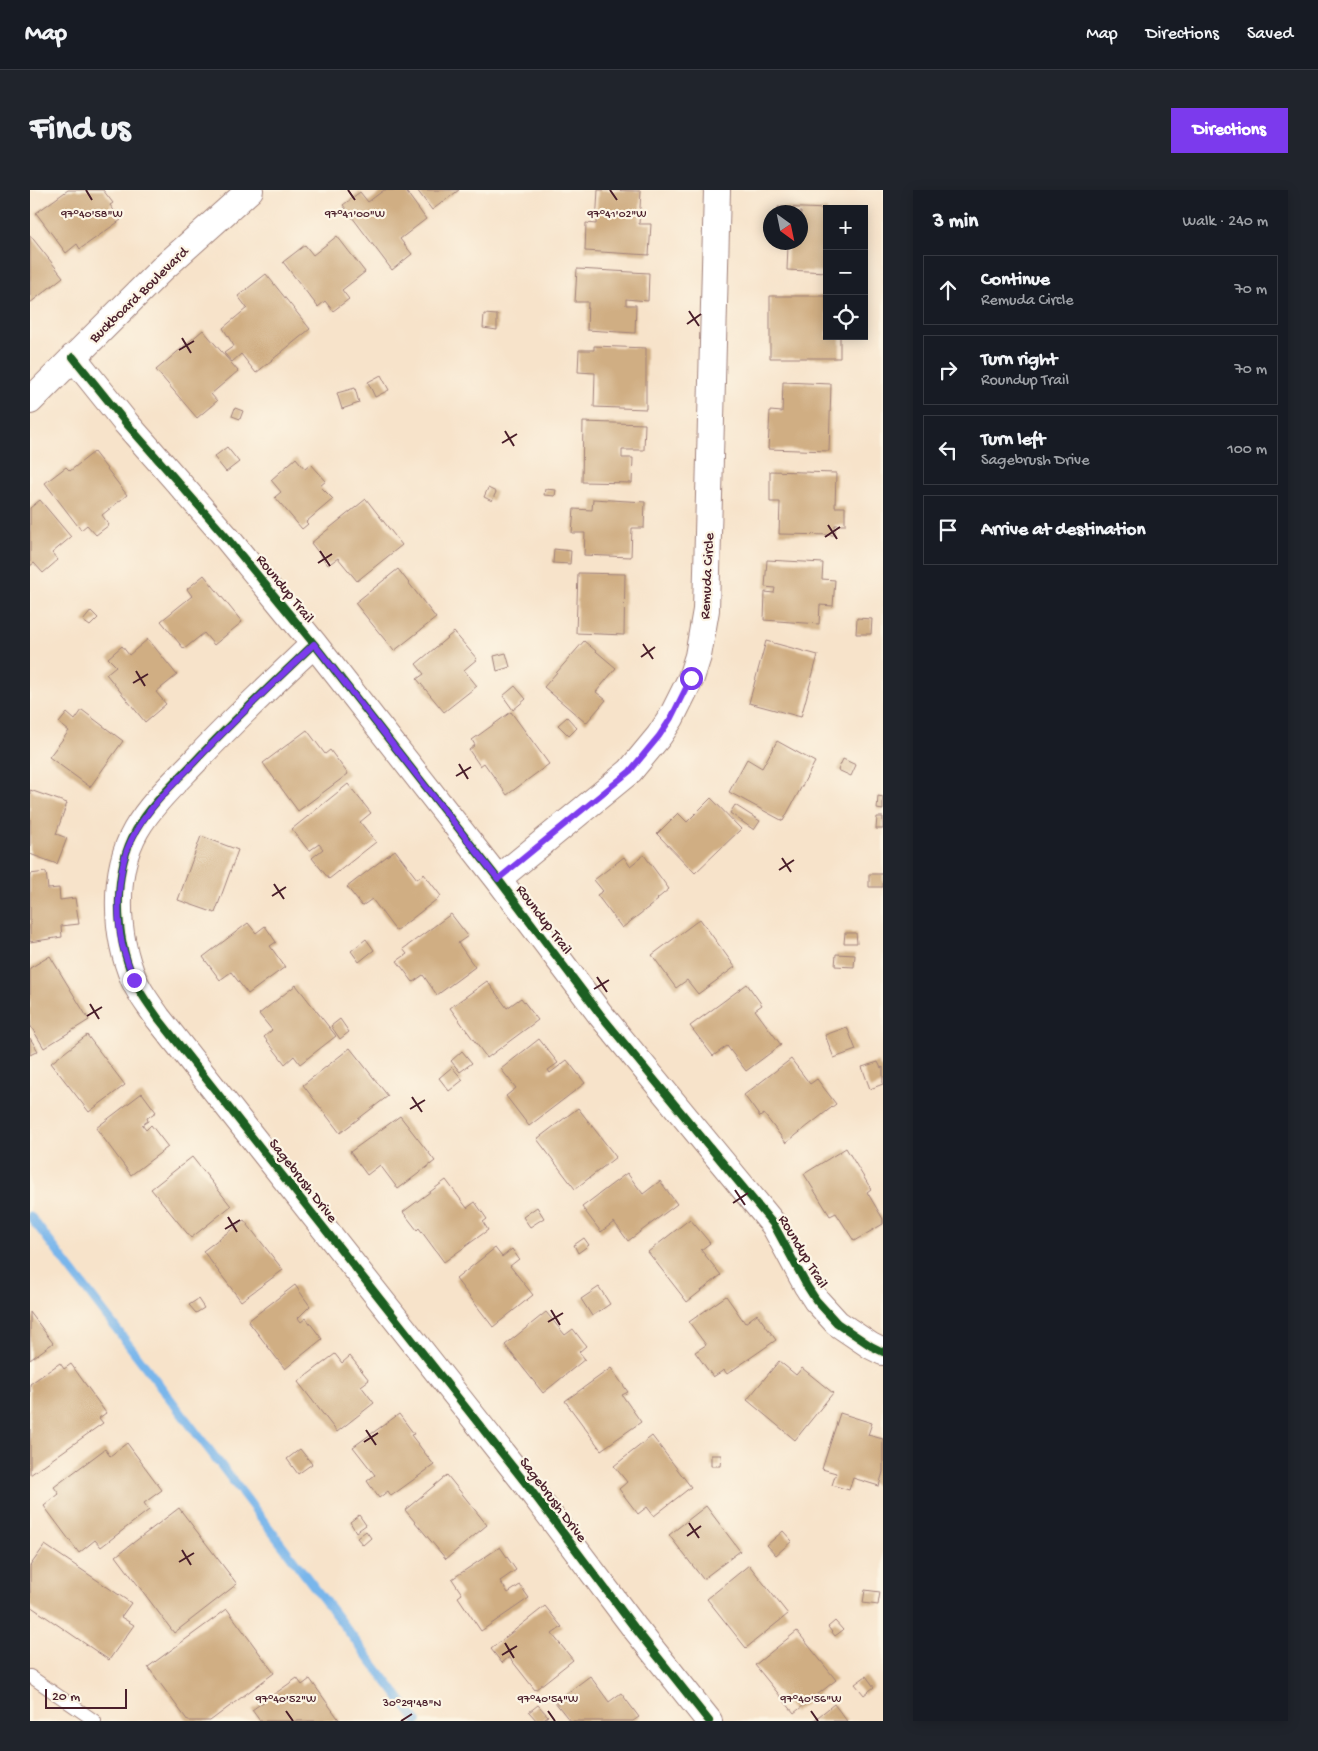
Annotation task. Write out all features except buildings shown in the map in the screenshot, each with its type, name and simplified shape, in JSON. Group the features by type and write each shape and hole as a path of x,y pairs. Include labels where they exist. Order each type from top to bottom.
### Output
{"street":[{"name":"Buckboard Boulevard","path":"30,401 162,269 250,190"},
{"name":"Remuda Circle","path":"498,879 630,771 659,736 671,718 691,678 698,656 706,610 717,190"},
{"name":"Roundup Trail","path":"73,357 126,423 226,538 314,644 498,879 600,1014 774,1225 816,1300 837,1323 870,1346 883,1352"},
{"name":"Sagebrush Drive","path":"314,644 224,729 154,805 136,830 121,874 119,920 122,945 134,980 158,1018 527,1485 634,1628 709,1721"}],"lane":[{"path":"30,1676 95,1721"}],"waterway":[{"path":"30,1216 417,1721"}],"cycle path":[{"path":"73,357 126,423 227,538 314,644 498,879 600,1014 774,1225 816,1300 837,1323 883,1352"},
{"path":"314,644 171,785 136,830 128,847 123,865 119,904 123,944 134,980 158,1018 527,1485 634,1627 709,1721"}],"route":[{"path":"134,980 122,945 119,920 121,874 136,830 154,805 224,729 314,644 498,879 630,771 659,736 671,718 691,678"}]}
